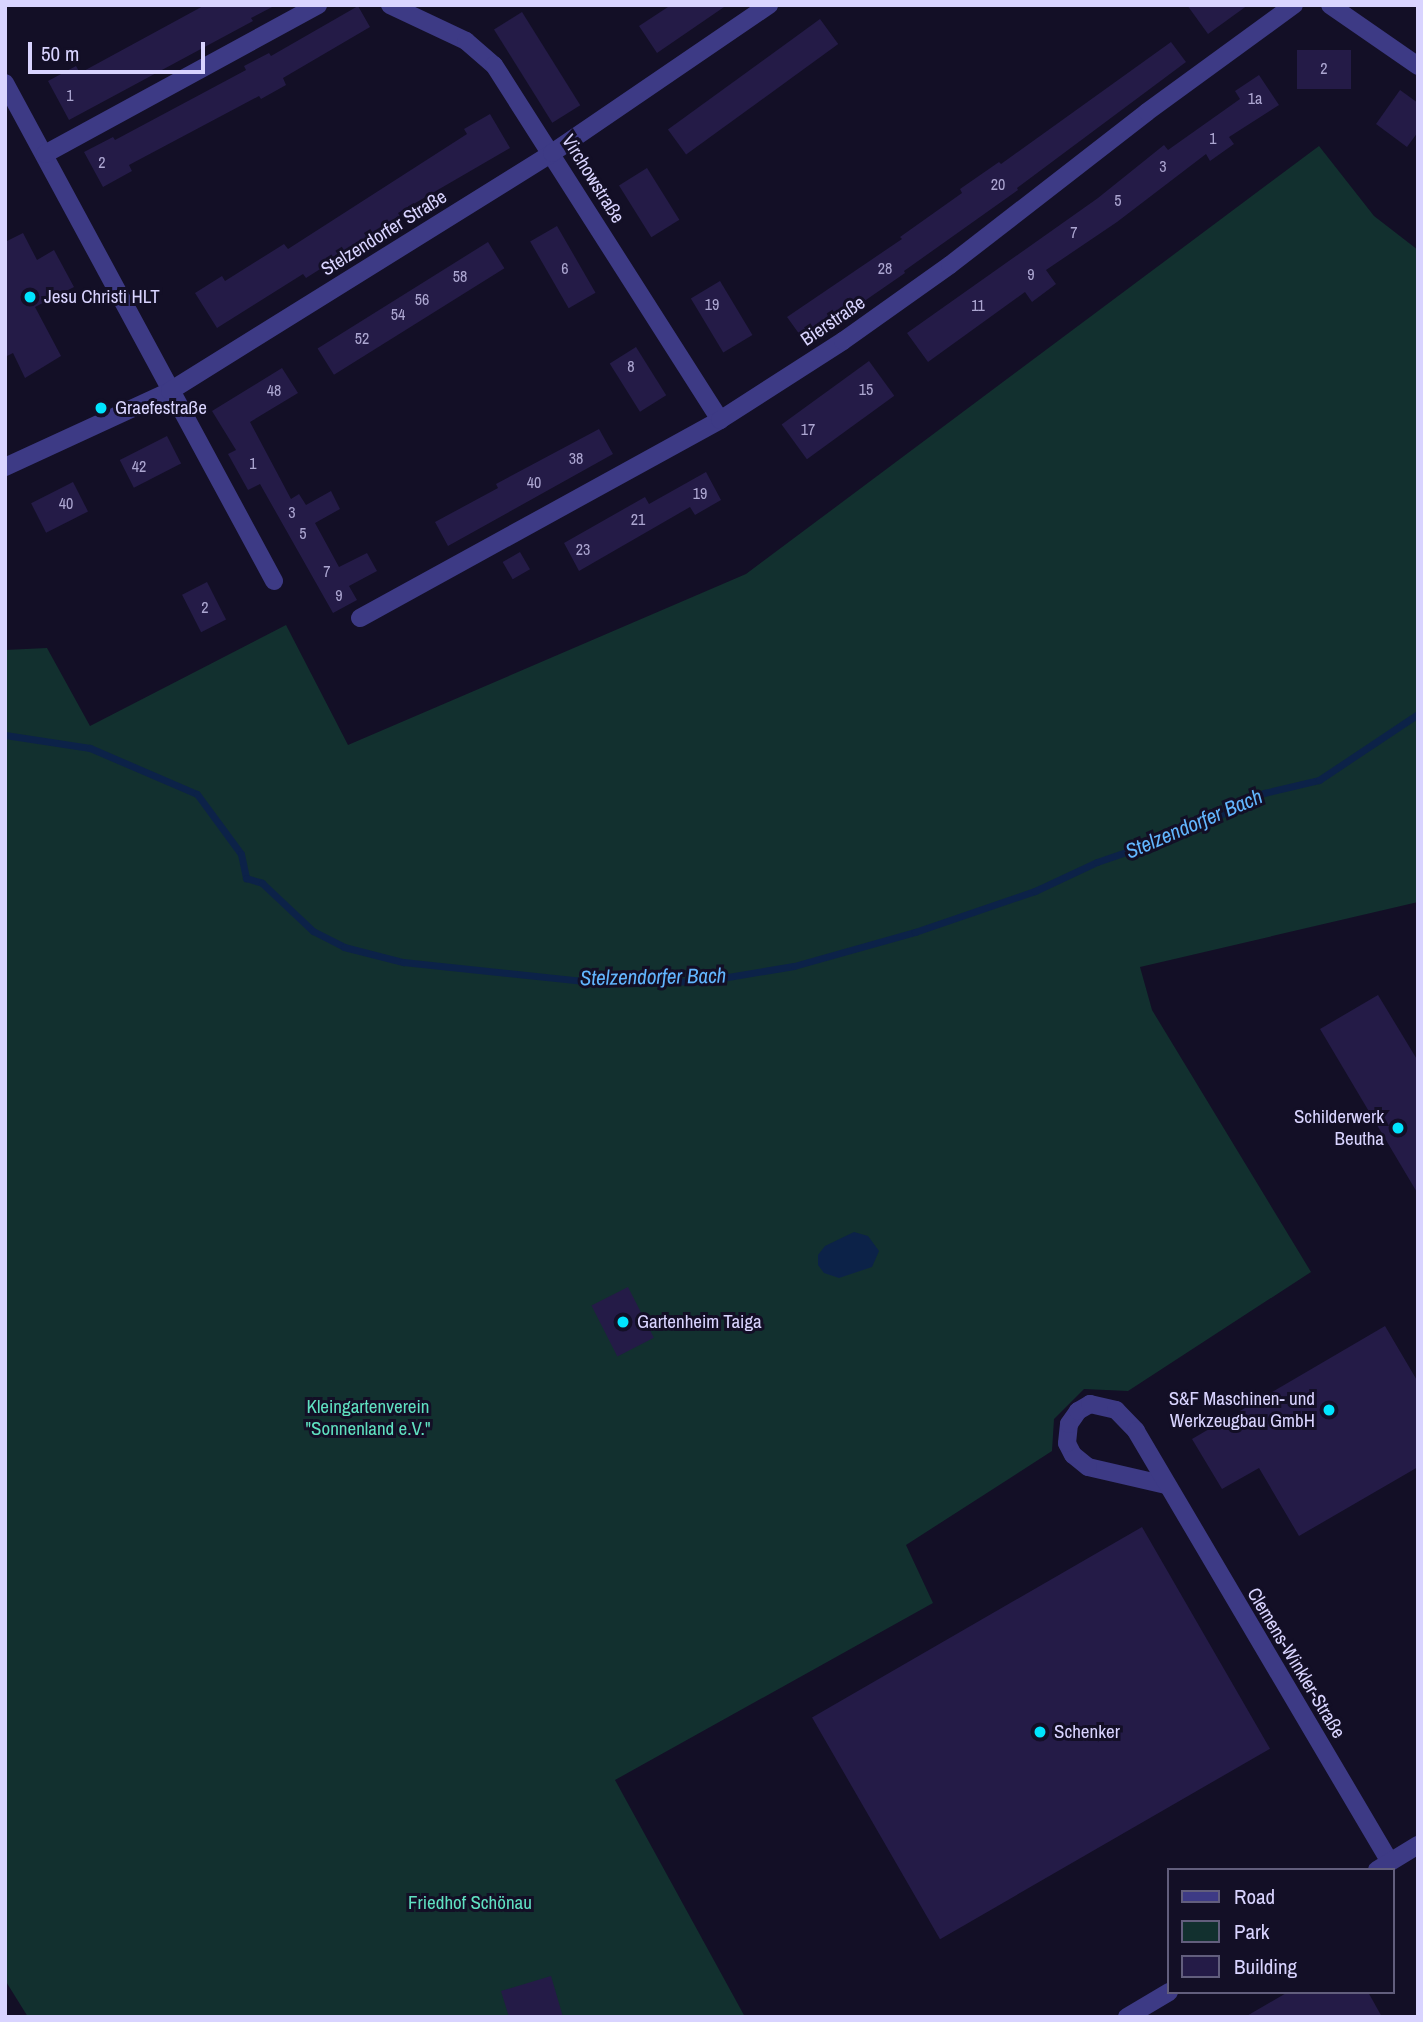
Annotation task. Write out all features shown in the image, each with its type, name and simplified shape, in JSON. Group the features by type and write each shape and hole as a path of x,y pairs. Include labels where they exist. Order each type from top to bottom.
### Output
{"street":[{"path":"44,154 318,5"},
{"name":"Virchowstraße","path":"390,5 466,41 494,65 720,420"},
{"name":"Stelzendorfer Straße","path":"5,467 170,391 552,153 769,5"},
{"name":"Bierstraße","path":"360,618 720,420 843,341 950,265 1147,112 1294,5"},
{"path":"1330,5 1418,66"},
{"path":"5,83 274,581"},
{"name":"Clemens-Winkler-Straße","path":"1166,1485 1088,1467 1073,1455 1067,1443 1069,1424 1078,1411 1090,1404 1116,1410 1136,1431 1383,1866 1418,1845"},
{"path":"1126,2017 1168,1993"}],"green space":[{"name":"Kleingartenverein \"Sonnenland e.V.\"","path":"1319,146 1374,216 1418,250 1418,902 1140,967 1152,1010 1311,1272 1128,1391 1084,1389 1054,1419 1052,1451 906,1545 933,1603 615,1780 745,2017 28,2017 5,1980 5,650 47,648 90,726 286,625 348,745 746,574"}],"water":[{"path":"854,1232 868,1236 879,1251 872,1267 839,1278 824,1273 818,1265 818,1255 825,1246"}],"building":[{"path":"205,5 276,5 251,18 253,21 69,120 48,81 76,66 80,73"},
{"path":"671,5 727,5 657,53 639,26"},
{"path":"1187,5 1248,5 1208,34"},
{"path":"358,6 370,27 283,78 286,85 261,99 259,96 129,165 132,171 103,187 84,152 113,137 115,140 246,70 244,66 269,53 271,56"},
{"path":"522,12 580,105 552,123 494,29"},
{"path":"820,19 838,44 686,155 668,130"},
{"path":"1171,42 1186,62 1017,188 1018,190 805,342 787,317 902,239 900,237 962,193 960,189 999,162 1001,164"},
{"path":"1297,50 1351,50 1351,89 1297,89"},
{"path":"1259,75 1279,105 1229,137 1234,144 1210,161 1206,154 1117,222 1046,270 1056,284 1032,302 1025,292 928,362 907,333 1098,198 1164,145 1168,150 1240,99 1235,91"},
{"path":"1400,90 1418,103 1418,132 1407,147 1376,124"},
{"path":"490,114 510,148 398,213 401,218 306,278 303,274 217,328 195,293 222,276 225,281 284,244 288,249 467,134 464,129"},
{"path":"647,168 679,220 651,237 619,185"},
{"path":"557,226 596,293 569,308 530,242"},
{"name":"Jesu Christi HLT","path":"23,233 37,260 54,250 74,287 35,307 61,356 25,378 13,353 5,357 5,242"},
{"path":"488,242 504,268 334,375 318,349"},
{"path":"720,281 752,335 723,353 691,299"},
{"path":"636,347 666,395 640,412 610,363"},
{"path":"869,361 894,396 807,459 782,424"},
{"path":"282,368 298,393 250,422 291,499 299,494 306,505 331,491 340,509 315,523 339,567 367,553 377,571 349,586 357,600 333,613 260,484 248,490 228,454 236,450 212,411"},
{"path":"599,429 613,454 448,546 435,522 498,488 496,484"},
{"path":"167,436 181,464 134,488 120,460"},
{"path":"706,472 721,500 695,515 690,507 579,571 564,543 645,497 649,504"},
{"path":"73,482 88,511 46,533 31,503"},
{"path":"520,552 530,569 513,579 503,562"},
{"path":"207,582 226,619 201,632 182,595"},
{"name":"Schilderwerk Beutha","path":"1378,995 1418,1061 1418,1194 1320,1029"},
{"name":"Gartenheim Taiga","path":"628,1287 654,1338 617,1356 591,1306"},
{"name":"S&F Maschinen- und Werkzeugbau GmbH","path":"1385,1326 1418,1382 1418,1467 1299,1536 1259,1468 1222,1489 1192,1439"},
{"name":"Schenker","path":"1142,1527 1270,1749 940,1939 812,1718"},
{"path":"551,1976 563,2017 509,2017 501,1991"},
{"path":"1285,1994 1369,1994 1382,2017 1245,2017"}],"waterway":[{"name":"Stelzendorfer Bach","path":"5,735 90,748 197,794 241,854 246,878 262,883 313,931 344,947 403,962 604,983 704,981 794,966 915,932 1035,891 1097,862 1190,830 1264,793 1319,780 1418,714"}],"place":[{"name":"Jesu Christi HLT","path":"30,297"},
{"name":"Graefestraße","path":"101,408"},
{"name":"Schilderwerk Beutha","path":"1398,1128"},
{"name":"Gartenheim Taiga","path":"623,1322"},
{"name":"S&F Maschinen- und Werkzeugbau GmbH","path":"1329,1410"},
{"name":"Schenker","path":"1040,1732"}],"park label":[{"name":"Friedhof Schönau","path":"470,1903"}]}
